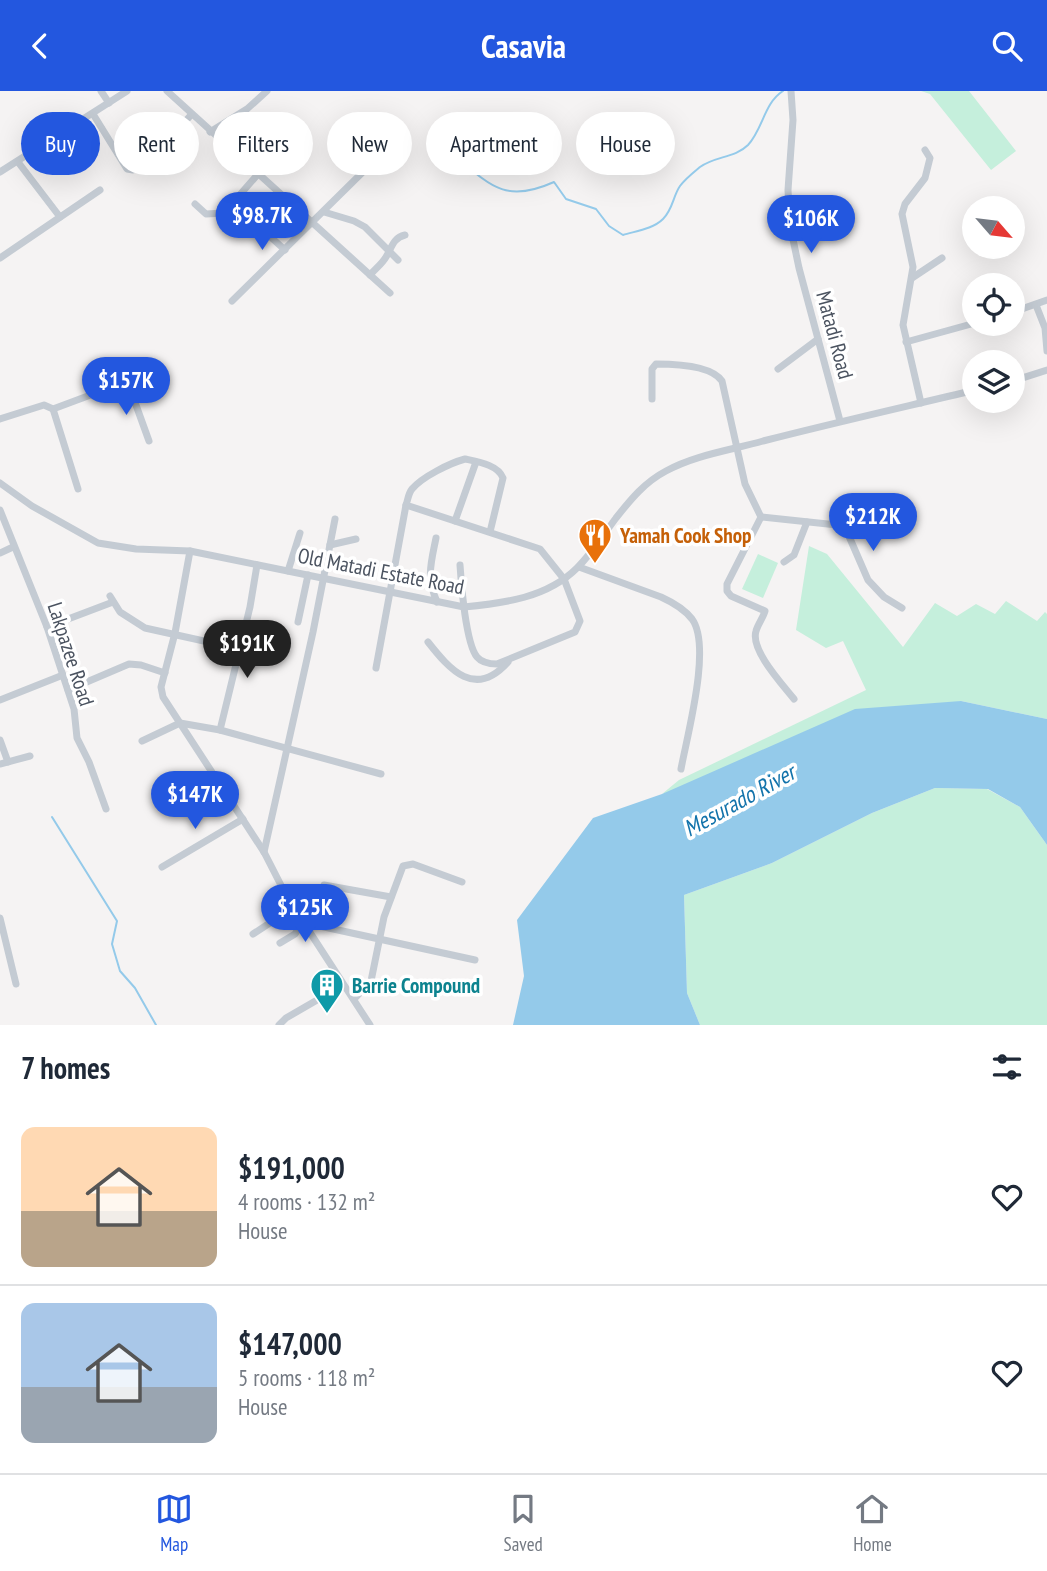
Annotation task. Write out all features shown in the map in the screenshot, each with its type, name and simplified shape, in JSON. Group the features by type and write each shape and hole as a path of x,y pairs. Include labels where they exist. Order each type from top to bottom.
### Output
{"street":[{"path":"101,91 109,103"},
{"path":"96,112 127,91"},
{"path":"167,91 188,112"},
{"path":"210,132 247,109 267,91"},
{"name":"Matadi Road","path":"791,91 793,120 789,208 794,246 840,422"},
{"path":"199,122 213,135"},
{"path":"100,125 114,148"},
{"path":"921,403 903,325 913,267 902,214 905,204 928,171 930,158 925,150"},
{"path":"0,172 21,160"},
{"path":"18,162 60,218"},
{"path":"195,204 206,214 224,213 257,175"},
{"path":"259,175 390,293"},
{"path":"232,301 360,175"},
{"path":"0,258 100,190"},
{"path":"273,209 265,220 264,231 285,250"},
{"path":"324,212 365,227 398,260"},
{"path":"370,275 386,258 398,237 405,235"},
{"path":"912,278 942,258"},
{"path":"1025,308 1047,300"},
{"path":"1036,305 1045,328 1047,351"},
{"path":"906,342 962,327"},
{"path":"778,369 818,339"},
{"path":"652,399 652,369 656,364 700,369 717,375 722,381 747,491 761,517"},
{"path":"1025,377 1047,370"},
{"path":"0,419 44,405 53,409 136,378"},
{"path":"128,383 149,441"},
{"name":"Old Matadi Estate Road","path":"0,484 32,506 98,543 136,549 190,551 464,607 519,599 548,589 564,579 579,567 633,496 647,483 682,463 962,393"},
{"path":"53,409 78,489"},
{"path":"376,667 406,505 412,489 440,470 465,459 499,470 503,478 490,532"},
{"path":"455,521 476,462"},
{"path":"406,505 540,549 564,579 579,617 578,629 511,658 490,664 477,657 464,607 460,565"},
{"name":"Lakpazee Road","path":"0,510 47,627 74,709 77,738 89,762 106,810"},
{"path":"761,517 834,524 845,531 868,580 884,597 902,608"},
{"path":"761,517 727,584 727,591 731,596 765,611 755,632 756,641 769,669 794,699"},
{"path":"264,852 335,519"},
{"path":"784,562 794,555 807,522"},
{"path":"288,571 300,533"},
{"path":"436,538 429,573 437,602"},
{"path":"330,545 356,539"},
{"path":"0,553 13,547"},
{"path":"190,551 161,692 264,852 294,907 370,1025"},
{"path":"220,730 250,607 257,565"},
{"path":"579,567 661,597 693,621 701,655 681,769"},
{"path":"298,622 308,575"},
{"path":"47,627 111,599 120,612 137,625 240,649"},
{"path":"428,642 448,667 467,678 492,675 511,658"},
{"path":"68,690 129,664 165,673"},
{"path":"0,700 63,675"},
{"path":"142,741 180,723 288,747 381,774"},
{"path":"0,740 4,763 30,757"},
{"path":"162,867 243,819"},
{"path":"354,999 371,981 391,897 404,866 410,864 462,882"},
{"path":"324,885 391,897"},
{"path":"253,934 294,907"},
{"path":"0,918 16,984"},
{"path":"305,922 475,960"},
{"path":"280,943 295,934 305,922"},
{"path":"279,1025 286,1018 343,985"}],"green space":[{"path":"921,91 969,91 1016,151 991,170 930,94"},
{"path":"809,546 827,554 903,647 935,603 957,616 976,604 995,614 1006,601 1037,621 1045,612 1047,719 961,701 662,794 679,780 866,690 843,641 826,648 796,630"},
{"path":"758,554 778,563 763,598 742,589"},
{"path":"935,788 987,789 1020,807 1047,845 1047,1025 700,1025 687,993 684,895 772,863 872,813"}],"water":[{"name":"Mesurado River","path":"961,701 1047,719 1047,845 1020,807 988,789 935,788 872,813 772,863 684,895 687,993 700,1025 513,1025 524,976 517,920 593,818 662,794 855,709"}],"waterway":[{"path":"478,175 495,187 507,191 536,189 554,182 566,199 596,209 609,226 623,235 659,222 669,211 680,186 692,173 706,163 737,152 748,145 772,102 783,91"},
{"path":"52,817 117,921 112,944 120,971 135,988 156,1025"}],"place":[{"name":"Yamah Cook Shop","path":"595,565"},
{"name":"Barrie Compound","path":"327,1015"}]}
